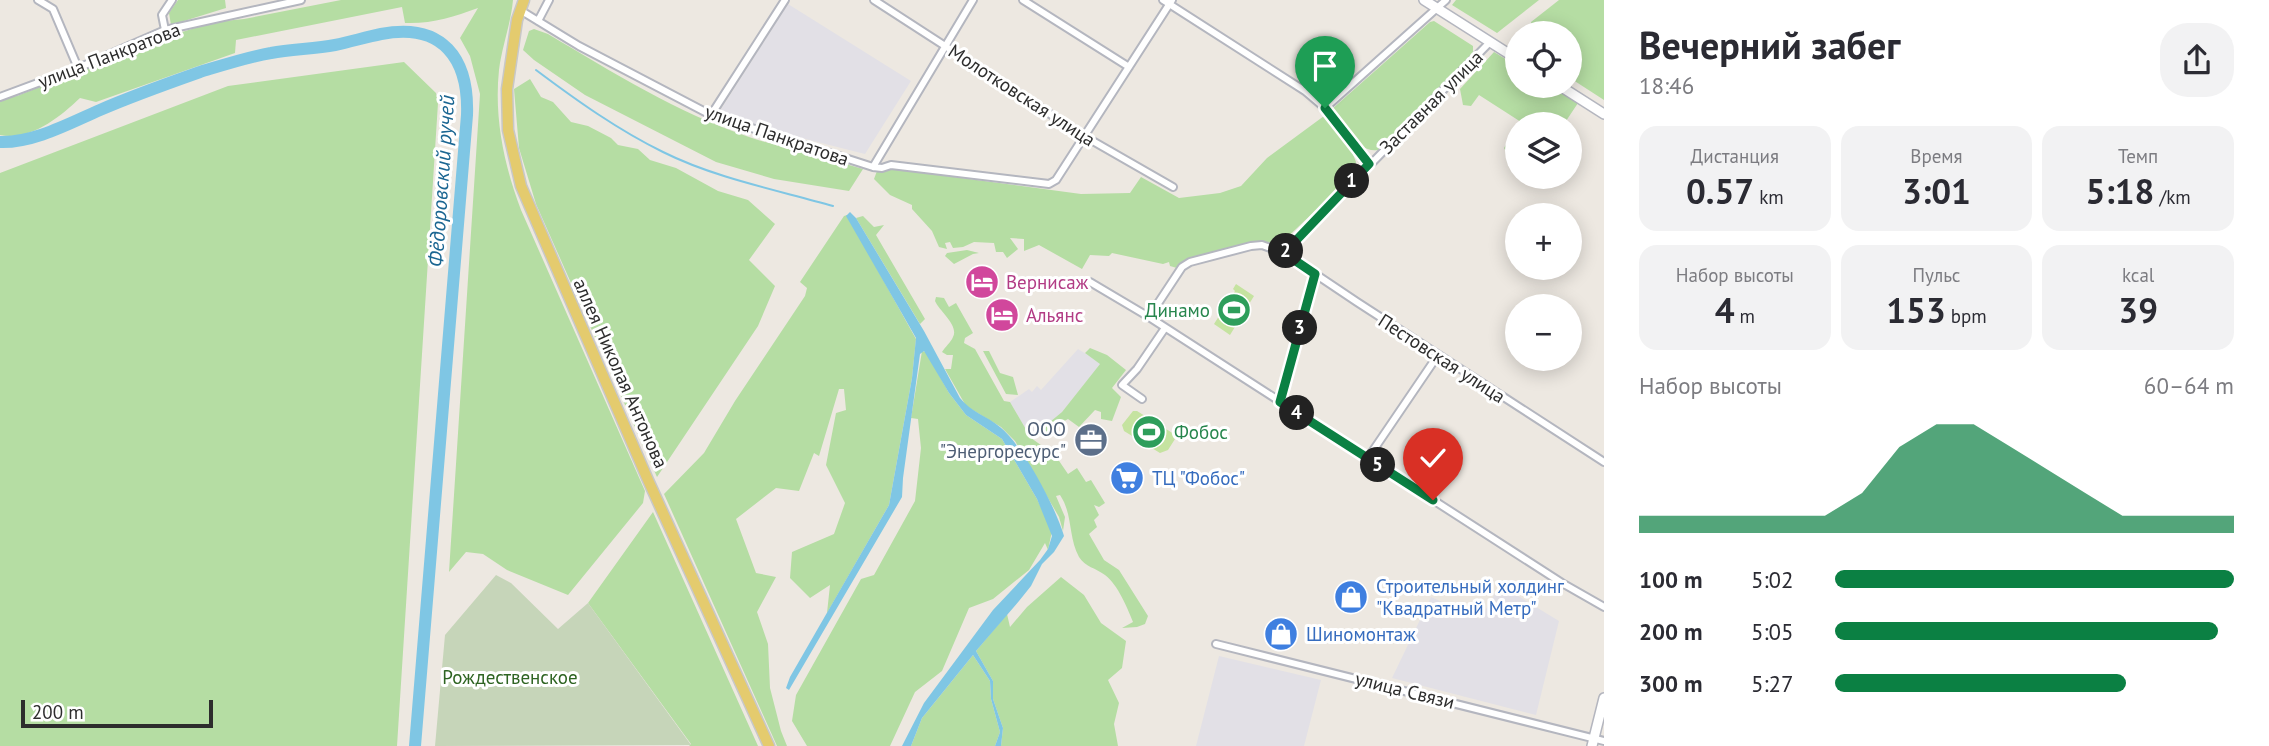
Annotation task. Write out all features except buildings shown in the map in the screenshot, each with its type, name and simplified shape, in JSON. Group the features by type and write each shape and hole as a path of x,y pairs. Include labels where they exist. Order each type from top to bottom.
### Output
{"main road":[{"path":"1424,0 1505,51"},
{"name":"аллея Николая Антонова","path":"522,5 508,71 507,111 511,149 521,186 769,746"},
{"path":"1579,98 1604,114"},
{"path":"1593,742 1604,698"}],"street":[{"path":"38,0 53,9 78,68"},
{"path":"53,9 59,0"},
{"path":"165,30 162,15 172,0"},
{"name":"улица Панкратова","path":"0,97 78,68 165,30 301,0"},
{"path":"538,21 549,0"},
{"path":"711,115 785,0"},
{"name":"Молотковская улица","path":"874,0 1084,136 1173,187"},
{"path":"873,167 974,0"},
{"path":"1023,0 1129,67"},
{"path":"1163,0 1171,2 1304,91 1325,108 1369,164"},
{"path":"1325,108 1446,0"},
{"path":"1084,136 1171,2"},
{"name":"улица Панкратова","path":"522,5 538,21 579,46 711,115 873,167 891,165 1049,184 1056,180 1084,136"},
{"name":"Заставная улица","path":"1283,252 1490,42"},
{"path":"1149,317 1179,271 1190,262 1251,246 1262,245 1283,252"},
{"name":"Пестовская улица","path":"1283,252 1604,462"},
{"path":"1280,402 1315,274"},
{"path":"1090,282 1149,317 1562,583 1604,607"},
{"path":"1142,400 1122,385 1166,328"},
{"path":"1368,458 1438,355"},
{"name":"улица Связи","path":"1216,644 1593,742 1604,741"}],"shaded area":[{"path":"788,4 911,81 865,154 738,122 720,111"},
{"path":"1078,349 1101,363 1062,412 1031,438 1010,402 1029,389 1032,392 1037,386 1041,390"},
{"path":"1500,585 1559,621 1536,715 1392,678 1431,597 1480,619"},
{"path":"1219,656 1321,680 1304,746 1196,746"}],"green space":[{"path":"178,0 225,0 226,8 171,25 169,13"},
{"path":"341,0 513,0 500,61 498,88 499,124 510,176 521,210 645,491 643,503 568,595 507,570 483,554 466,552 449,572 480,94 470,56 460,38 478,8 442,19 405,23 402,7 236,40 235,53 96,102 80,98 63,113 33,131 22,135 0,135 0,98 17,96 163,38 214,22 244,19"},
{"path":"1456,0 1539,0 1512,21 1505,21 1505,27 1497,33 1452,5"},
{"path":"1559,0 1604,0 1604,100 1582,86 1582,21 1532,21"},
{"path":"1434,21 1473,46 1473,55 1378,150 1371,150 1357,143 1331,110"},
{"path":"534,29 548,34 621,77 697,116 763,141 863,169 849,191 774,179 716,162 585,95 534,60 523,50 529,31"},
{"path":"1494,52 1505,59 1505,98 1570,98 1578,103 1572,112 1505,112 1479,95 1471,106 1463,105 1460,89"},
{"path":"404,62 436,93 438,103 397,746 0,746 0,173 228,86"},
{"path":"530,79 541,97 553,102 571,122 588,126 611,138 618,145 638,149 650,160 676,168 718,191 748,200 775,224 749,260 775,286 758,326 657,477 536,204 519,148 514,89"},
{"path":"1324,116 1352,152 1356,162 1354,171 1335,192 1277,247 1254,243 1184,261 1177,268 1170,266 1169,262 1163,264 1112,253 1109,256 1090,255 1082,269 1039,245 1024,251 1024,239 1010,238 1018,249 1007,258 1003,252 996,252 994,243 974,242 953,248 950,242 945,243 947,249 939,247 932,231 912,209 912,205 890,195 874,179 877,171 894,169 1081,194 1130,193 1141,177 1179,198 1220,193 1241,186 1267,158"},
{"path":"847,215 916,339 912,378 889,505 827,613 830,585 810,598 790,578 792,552 834,534 845,503 826,465 836,413 846,410 844,389 839,389 819,456 814,453 799,491 776,488 736,519 756,573 776,577 757,612 768,644 770,688 787,746 777,746 664,494 704,453 805,296 807,288 800,282"},
{"path":"863,216 874,227 884,225 876,235 925,319 920,324 856,218"},
{"path":"967,250 979,253 954,264 945,256 947,253"},
{"name":"Динамо","path":"1236,284 1254,296 1230,335 1214,324 1235,291 1233,289"},
{"path":"936,297 944,298 949,307 956,303 973,333 965,338 964,343 975,349 1004,401 1010,402 1031,438 1055,455 1068,474 1077,468 1086,482 1091,480 1105,503 1099,507 1094,505 1099,515 1094,520 1097,527 1089,534 1104,560 1119,570 1148,616 1145,624 1122,628 1133,622 1125,603 1110,579 1079,557 1073,542 1067,510 1060,495 1056,496 1065,517 1063,531 1059,517 1015,441 1001,427 966,406 945,369 951,369 953,355 942,352 954,332 951,323 935,301"},
{"path":"1090,348 1107,355 1126,370 1112,388 1121,397 1112,421 1101,419 1101,412 1095,410 1079,427 1068,419 1047,435 1039,431 1062,412 1100,364 1085,353"},
{"path":"922,351 926,352 949,393 966,415 1002,439 1037,499 1052,531 1048,550 1045,543 1029,570 993,599 969,608 942,671 915,692 890,746 807,746 792,721 796,695 861,579 874,575 915,501 921,448 918,419 911,418"},
{"path":"983,351 989,351 1000,373 1013,377 1018,395 1006,394"},
{"name":"Фобос","path":"1133,411 1174,434 1175,439 1168,450 1160,453 1124,431 1122,425"},
{"path":"653,512 758,746 689,746 691,744 588,603"},
{"name":"Рождественское","path":"496,575 511,583 558,629 588,603 691,745 435,746 445,635"},
{"path":"1061,577 1084,595 1101,623 1126,641 1122,668 1108,680 1119,703 1114,724 1118,746 1001,746 1003,728 993,699 993,681 976,651 1007,614 1010,627 1027,607"},
{"path":"973,655 990,681 991,699 1000,732 995,746 911,746 922,718"}],"water":[{"path":"850,212 924,331 960,398 1000,427 1019,448 1046,494 1064,536 1042,564 1031,586 976,651 993,681 993,699 1003,728 1001,746 995,746 1000,732 991,699 990,681 973,655 922,718 911,746 902,746 924,703 993,610 1040,560 1048,549 1052,536 1037,499 1002,439 966,415 949,393 924,351 920,354 902,497 789,690 786,688 889,505 912,378 916,338 846,216"}],"waterway":[{"name":"Фёдоровский ручей","path":"0,142 39,136 200,72 271,53 341,44 381,34 403,32 421,34 436,40 448,49 457,62 463,77 467,115 415,746"},
{"path":"536,70 598,114 663,152 725,176 833,206"}],"place":[{"name":"Вернисаж","path":"982,282"},
{"name":"Динамо","path":"1234,310"},
{"name":"Альянс","path":"1002,315"},
{"name":"Фобос","path":"1149,432"},
{"name":"ООО \"Энергоресурс\"","path":"1091,440"},
{"name":"ТЦ \"Фобос\"","path":"1127,478"},
{"name":"Строительный холдинг \"Квадратный Метр\"","path":"1351,597"},
{"name":"Шиномонтаж","path":"1281,634"}],"route":[{"path":"1325,108 1369,164 1284,253 1315,274 1280,402 1433,500"}]}
